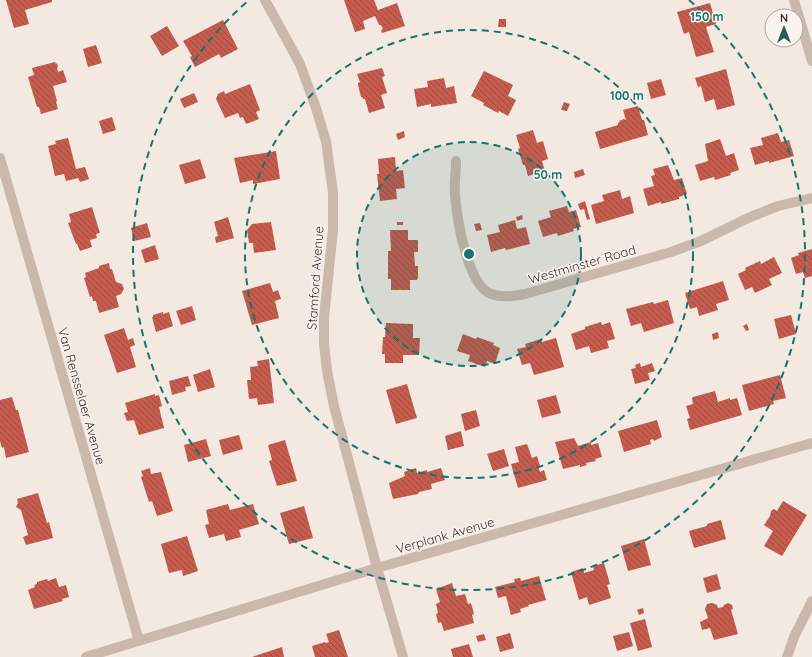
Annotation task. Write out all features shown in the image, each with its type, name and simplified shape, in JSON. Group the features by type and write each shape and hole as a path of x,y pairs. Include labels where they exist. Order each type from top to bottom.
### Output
{"street":[{"name":"Stamford Avenue","path":"265,0 300,64 326,141 333,193 333,223 324,317 324,344 327,371 334,406 377,568 403,657"},
{"path":"794,0 812,61"},
{"name":"Van Rensselaer Avenue","path":"0,158 139,641"},
{"name":"Westminster Road","path":"456,161 455,193 457,214 462,239 473,273 483,288 491,294 508,297 525,294 671,252 701,241 748,218 778,206 812,198"},
{"name":"Verplank Avenue","path":"86,657 377,568 812,443"},
{"path":"787,657 794,637 812,601"}],"building":[{"path":"6,0 52,0 52,2 25,10 29,24 14,28"},
{"path":"344,0 374,0 378,10 397,3 405,26 382,33 381,30 383,29 381,25 379,25 375,16 363,21 365,29 355,32"},
{"path":"710,3 716,24 706,27 714,52 696,57 689,32 684,34 677,12"},
{"path":"499,19 506,19 506,27 498,27"},
{"path":"223,20 238,49 221,58 219,54 195,67 190,57 192,56 183,41"},
{"path":"167,26 179,46 162,56 150,36"},
{"path":"96,45 102,63 88,67 83,49"},
{"path":"55,62 56,64 57,63 58,72 63,70 67,82 53,86 58,109 41,114 39,107 37,107 28,77 34,75 32,68"},
{"path":"382,68 385,76 382,77 387,93 381,95 385,108 369,113 365,99 361,97 358,85 360,82 357,74"},
{"path":"726,69 735,105 717,110 714,99 705,102 701,86 698,87 695,78"},
{"path":"484,71 513,85 508,96 516,100 508,116 499,111 498,113 483,105 484,103 471,96"},
{"path":"444,78 446,88 454,86 457,103 431,107 431,104 417,107 414,89 428,87 427,81"},
{"path":"661,79 666,95 651,99 647,83"},
{"path":"250,84 260,110 256,112 259,119 246,124 243,117 240,118 238,113 225,118 216,99 218,94 224,91 225,94"},
{"path":"194,93 198,102 184,108 180,99"},
{"path":"564,102 570,104 567,111 561,110"},
{"path":"638,106 648,135 600,149 595,132 618,125 620,122 619,121 624,119 626,120 623,110"},
{"path":"112,117 116,130 103,134 99,121"},
{"path":"533,130 537,143 543,141 548,159 542,161 545,171 528,176 518,149 520,148 516,135"},
{"path":"404,131 405,137 398,140 396,134"},
{"path":"778,133 781,142 789,140 794,156 755,165 750,148 763,145 761,138"},
{"path":"68,138 76,169 85,167 89,179 80,182 78,178 66,181 64,174 55,176 48,146 56,144 55,141"},
{"path":"720,139 726,156 734,153 739,170 730,173 731,175 715,180 714,177 700,181 695,165 708,161 705,144"},
{"path":"276,151 280,179 253,184 253,180 240,183 234,158"},
{"path":"395,157 396,171 403,170 405,188 396,189 397,199 380,201 377,174 379,174 378,159"},
{"path":"200,159 206,178 185,184 179,165"},
{"path":"668,165 674,180 682,178 687,194 679,197 679,199 648,206 643,189 654,186 651,176 655,175 653,169"},
{"path":"583,169 585,175 575,178 574,172"},
{"path":"620,190 622,199 630,196 634,213 596,224 591,205 604,201 602,195"},
{"path":"585,201 590,219 587,220 584,209 580,210 578,204"},
{"path":"567,206 569,212 576,210 581,227 558,236 557,233 543,237 538,221 551,217 549,211"},
{"path":"92,207 100,233 96,234 97,238 90,240 92,247 80,251 68,223 71,222 69,214"},
{"path":"522,215 523,219 517,221 516,217"},
{"path":"228,217 234,238 216,243 215,237 218,236 214,222"},
{"path":"515,220 517,229 526,227 530,244 491,252 487,235 500,232 498,225"},
{"path":"271,222 276,250 254,253 253,243 249,243 247,230 252,224"},
{"path":"397,222 403,222 403,225 397,225"},
{"path":"147,223 151,237 134,241 131,228"},
{"path":"480,223 482,230 476,231 474,224"},
{"path":"390,230 408,230 408,240 418,240 418,252 414,252 415,266 418,266 418,278 417,280 410,280 410,290 391,290 391,279 388,279 388,251 391,251"},
{"path":"155,245 159,259 145,263 141,250"},
{"path":"812,249 812,276 805,278 803,272 796,274 791,258 799,255 798,253"},
{"path":"774,257 782,273 769,279 772,285 755,293 752,287 745,290 738,274 746,270 745,268 760,261 761,264"},
{"path":"109,263 116,282 122,284 124,289 121,294 116,296 119,307 99,313 96,301 93,301 92,296 90,297 84,278 86,277 85,273"},
{"path":"723,281 729,300 716,304 718,310 699,316 697,307 690,309 685,293"},
{"path":"270,283 273,292 278,290 281,299 275,301 279,318 252,325 242,291"},
{"path":"668,300 674,323 644,332 641,323 631,326 626,309"},
{"path":"192,306 196,320 181,325 176,311"},
{"path":"163,312 163,314 169,312 173,326 156,332 152,317 153,315"},
{"path":"791,315 796,334 779,339 774,319"},
{"path":"601,322 602,325 610,322 615,339 607,341 609,348 591,353 589,346 576,350 571,334 585,329 585,327"},
{"path":"386,323 413,324 413,338 420,338 419,355 403,355 403,363 385,363 385,354 382,354"},
{"path":"747,324 749,330 746,331 743,326"},
{"path":"124,328 128,340 133,338 135,345 130,347 136,367 117,373 104,335"},
{"path":"718,332 719,338 713,340 712,334"},
{"path":"463,334 494,343 493,345 500,348 495,364 487,361 485,367 468,361 470,355 457,351"},
{"path":"556,338 564,367 534,375 530,363 522,365 517,349 526,347 525,344 541,339 542,342"},
{"path":"269,359 274,403 258,405 257,398 249,399 247,380 251,380 250,367 258,366 257,361"},
{"path":"640,363 641,367 652,363 655,371 648,373 650,380 635,384 631,369 636,368 635,365"},
{"path":"210,369 215,387 198,392 193,375"},
{"path":"780,375 786,398 773,401 774,404 749,411 742,385"},
{"path":"188,376 191,386 185,387 186,391 172,395 169,381"},
{"path":"407,384 417,418 396,424 386,390"},
{"path":"715,391 718,402 730,398 730,400 737,398 742,415 690,430 687,419 690,418 686,406 693,404 693,397"},
{"path":"155,394 155,396 159,395 162,406 159,407 164,428 139,435 134,420 127,421 124,413 128,412 125,403"},
{"path":"556,395 561,413 542,418 537,400"},
{"path":"12,397 16,410 18,410 29,452 6,458 4,447 2,448 0,441 0,400"},
{"path":"476,410 480,426 465,431 461,414"},
{"path":"657,420 662,437 654,441 653,439 650,440 651,444 624,452 618,431"},
{"path":"461,431 464,446 448,450 445,436"},
{"path":"239,435 243,449 223,455 219,440"},
{"path":"574,438 578,446 591,442 591,445 598,443 602,457 595,459 596,461 586,463 587,465 563,469 555,442"},
{"path":"206,439 211,456 188,462 184,445"},
{"path":"285,440 297,481 277,486 269,461 272,460 268,445"},
{"path":"527,444 532,458 537,456 540,472 544,470 547,480 518,488 511,464 519,462 515,447"},
{"path":"504,449 509,466 493,471 487,454"},
{"path":"150,468 151,474 161,472 173,511 157,516 152,501 149,502 141,477 143,476 141,471"},
{"path":"416,468 417,473 441,468 445,480 431,484 432,489 419,492 418,494 393,499 389,483 405,476 404,472"},
{"path":"38,493 47,523 49,522 53,538 26,545 23,537 28,535 21,510 16,507 18,503 17,499"},
{"path":"783,501 807,515 782,556 764,546 773,531 764,525 770,516 771,511 774,509 777,511"},
{"path":"228,504 230,510 253,504 259,524 239,530 241,537 226,541 224,534 209,538 205,525 209,524 206,510"},
{"path":"304,506 313,538 289,544 280,513"},
{"path":"721,520 726,539 694,548 689,531"},
{"path":"187,536 198,571 183,576 182,570 169,573 161,544"},
{"path":"644,539 651,565 628,571 621,546"},
{"path":"604,563 610,584 607,585 611,598 589,605 587,597 579,600 571,572 583,568 584,573 594,570 593,566"},
{"path":"717,574 721,589 707,593 703,578"},
{"path":"539,576 546,600 528,605 529,606 520,609 521,612 511,615 506,596 498,598 495,587 515,582 514,579 520,578 521,581"},
{"path":"56,578 59,587 66,585 69,597 62,599 63,601 34,609 28,590 35,587 34,585 37,584 37,582 47,579 48,581"},
{"path":"452,583 456,596 465,594 468,604 471,603 474,614 472,615 474,623 444,631 441,622 438,623 436,614 438,613 436,604 440,602 436,589"},
{"path":"712,603 717,605 718,608 723,607 728,603 732,605 733,609 731,610 738,634 714,640 710,628 702,630 700,622 708,618 705,609 707,604"},
{"path":"643,608 644,613 639,615 637,610"},
{"path":"645,619 652,647 638,651 630,623"},
{"path":"339,630 348,657 315,657 312,646 329,642 326,634"},
{"path":"629,632 633,646 617,651 613,636"},
{"path":"510,633 514,648 500,652 496,637"},
{"path":"484,634 486,640 478,642 476,636"},
{"path":"469,644 473,657 453,657 451,649"},
{"path":"282,647 284,657 252,657"}]}
